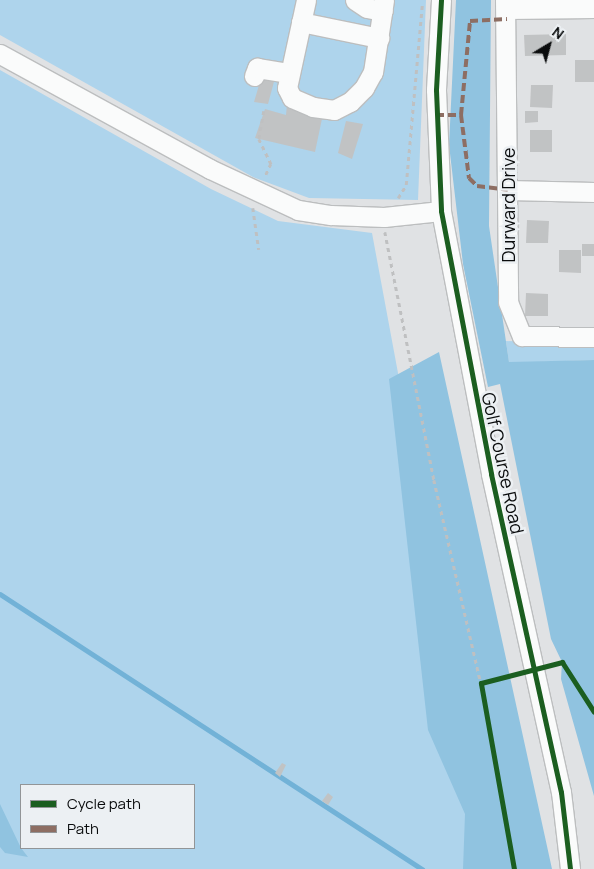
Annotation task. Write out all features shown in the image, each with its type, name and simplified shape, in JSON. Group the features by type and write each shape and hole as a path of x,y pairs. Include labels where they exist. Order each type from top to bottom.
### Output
{"street":[{"path":"306,0 288,73 287,88 292,98 313,108 334,110 350,102 364,88 373,72 383,6 367,8 355,0"},
{"name":"Golf Course Road","path":"441,0 436,90 441,211 489,464 561,792 570,869"},
{"path":"506,4 594,8"},
{"name":"Durward Drive","path":"506,4 508,302 522,336 594,337"},
{"path":"301,22 379,38"},
{"path":"0,54 210,169 298,210 331,215 384,216 441,211"},
{"path":"254,76 257,68 288,73"},
{"path":"508,190 594,192"}],"path":[{"path":"423,0 406,185 399,198 385,204 384,216 434,480 483,692"},
{"path":"481,683 490,680"}],"shaded area":[{"path":"0,0 426,0 418,200 309,198 253,177 0,35"},
{"path":"456,0 491,0 489,226 509,362 594,360 594,796 561,679 562,662 551,639 500,384 488,387 463,264 449,145"},
{"path":"0,70 211,189 278,221 372,233 481,820 486,869 0,869"},
{"path":"506,341 594,344 594,360 509,363"},
{"path":"439,352 552,869 463,869 465,814 428,730 389,379"},
{"path":"0,804 20,849 28,857 5,853 0,847"}],"building":[{"path":"566,34 566,55 525,56 524,35"},
{"path":"575,60 594,60 594,82 575,82"},
{"path":"262,75 275,78 268,104 254,102"},
{"path":"531,85 553,85 552,108 530,107"},
{"path":"287,104 323,114 315,152 255,138 265,109 286,115"},
{"path":"525,111 538,111 538,122 525,123"},
{"path":"346,121 363,124 352,159 338,153"},
{"path":"530,130 552,130 552,152 530,152"},
{"path":"527,220 549,221 548,243 526,243"},
{"path":"582,244 594,244 594,256 582,256"},
{"path":"559,250 581,250 581,273 559,272"},
{"path":"526,293 548,294 548,316 525,316"},
{"path":"282,763 286,765 280,777 275,773"},
{"path":"328,793 333,797 328,805 322,801"}],"waterway":[{"path":"0,594 422,869"}],"marked path":[{"path":"461,115 470,21 507,19"},
{"path":"436,115 461,115 469,178 477,186 508,190"}],"cycle path":[{"path":"441,0 436,90 441,211 491,474 561,792 570,869"},
{"path":"514,869 481,683 562,662 594,712"}]}
